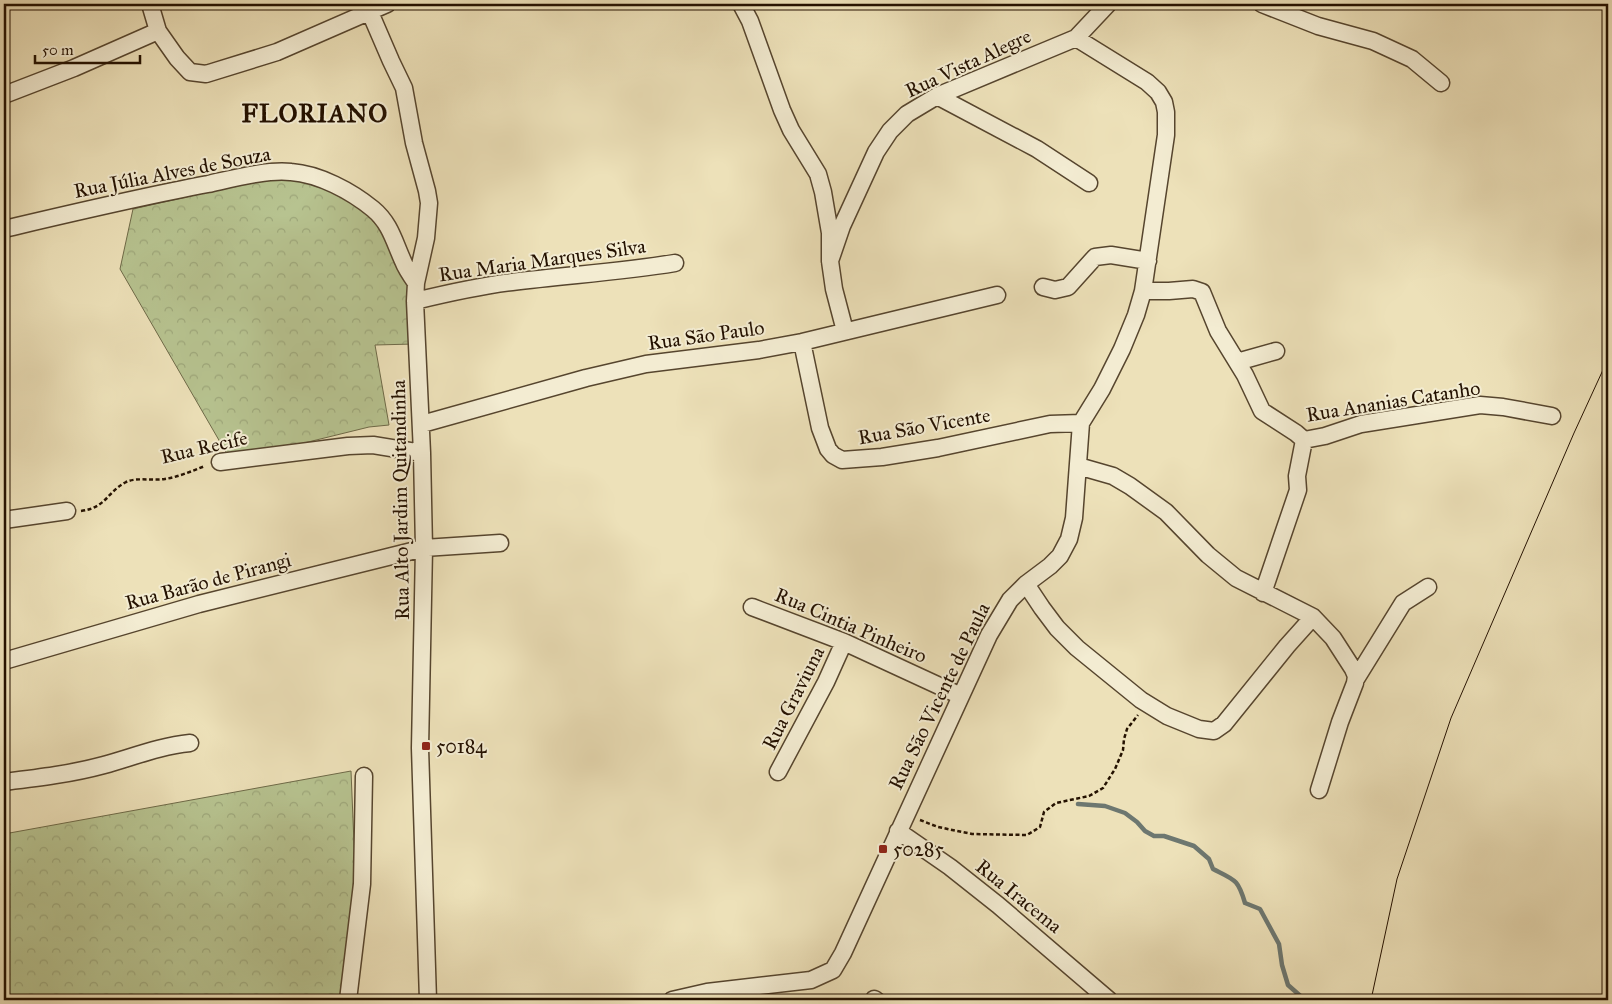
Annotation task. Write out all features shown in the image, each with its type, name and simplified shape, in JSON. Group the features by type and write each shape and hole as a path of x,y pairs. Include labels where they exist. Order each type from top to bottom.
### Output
{"street":[{"path":"150,4 158,31 177,58 190,72 206,74 277,52 369,10 387,4"},
{"path":"741,4 750,21 791,130 818,174 830,233 830,261 834,288 845,331"},
{"name":"Rua Vista Alegre","path":"830,261 842,226 876,152 890,131 907,114 937,96 1076,38 1108,4"},
{"path":"1262,4 1318,26 1373,40 1412,59 1423,66 1441,83"},
{"name":"Rua Alto Jardim Quitandinha","path":"369,10 404,88 414,143 429,203 426,238 416,283 422,424 424,548 420,748 428,1000"},
{"path":"4,95 74,68 158,31"},
{"name":"Rua São Vicente de Paula","path":"672,1000 708,992 811,980 832,970 837,964 989,635 1010,600 1060,556 1069,539 1074,518 1081,423 1102,390 1136,315 1143,291 1148,261 1166,135 1164,102 1158,92 1147,82 1076,38"},
{"path":"937,96 1038,149 1089,183"},
{"name":"Rua Júlia Alves de Souza","path":"4,229 168,191 256,174 290,172 321,179 346,190 373,209 392,232 403,261 416,283"},
{"path":"1043,287 1055,290 1068,287 1095,257 1110,255 1148,261"},
{"name":"Rua Maria Marques Silva","path":"416,301 466,289 512,282 639,269 675,262"},
{"name":"Rua Ananias Catanho","path":"1143,291 1198,289 1204,297 1218,330 1245,375 1262,411 1304,440 1325,436 1361,424 1480,405 1552,416"},
{"name":"Rua São Paulo","path":"422,424 586,378 646,364 759,350 802,342 997,295"},
{"name":"Rua São Vicente","path":"802,342 820,428 828,449 842,460 882,457 938,448 1050,424 1081,423"},
{"path":"1237,362 1276,350"},
{"path":"1264,593 1298,490 1297,476 1304,440"},
{"name":"Rua Recife","path":"220,462 373,444 422,453"},
{"path":"1078,466 1112,476 1130,486 1166,512 1220,566 1236,578 1313,617 1346,656 1354,669 1356,679"},
{"path":"4,520 67,511"},
{"path":"424,548 500,542"},
{"name":"Rua Barão de Pirangi","path":"4,661 199,604 424,548"},
{"path":"1026,584 1057,628 1105,672 1147,705 1167,716 1209,731 1219,729 1313,617"},
{"path":"1319,790 1340,722 1356,679 1403,603 1428,587"},
{"name":"Rua Cintia Pinheiro","path":"752,607 844,642 961,696"},
{"name":"Rua Graviuna","path":"778,772 826,682 844,642"},
{"path":"4,782 60,775 104,765 158,748 190,743"},
{"path":"348,1000 362,884 364,776"},
{"name":"Rua Iracema","path":"898,831 950,867 998,905 1109,1000"}],"path":[{"name":"Rua Recife","path":"67,511 92,509 99,506 130,480 164,479 220,462"},
{"path":"906,814 938,827 972,834 1028,835 1040,827 1044,812 1056,803 1089,796 1103,788 1115,769 1123,750 1127,729 1147,705"}],"green space":[{"path":"293,173 348,192 390,241 410,280 414,344 375,345 389,425 369,427 231,461 120,269 133,209"},
{"path":"351,771 355,868 343,1000 4,1000 4,834"}],"waterway":[{"path":"1078,804 1105,806 1125,813 1145,831 1154,836 1164,836 1194,846 1209,859 1213,869 1235,881 1245,903 1260,909 1279,944 1282,965 1288,985 1305,1000"}],"tram line":[{"path":"1371,1000 1397,879 1451,718 1574,433 1608,359"}],"place":[{"name":"50184","path":"426,746"},
{"name":"50285","path":"883,849"}],"district":[{"name":"FLORIANO","path":"315,113"}]}
